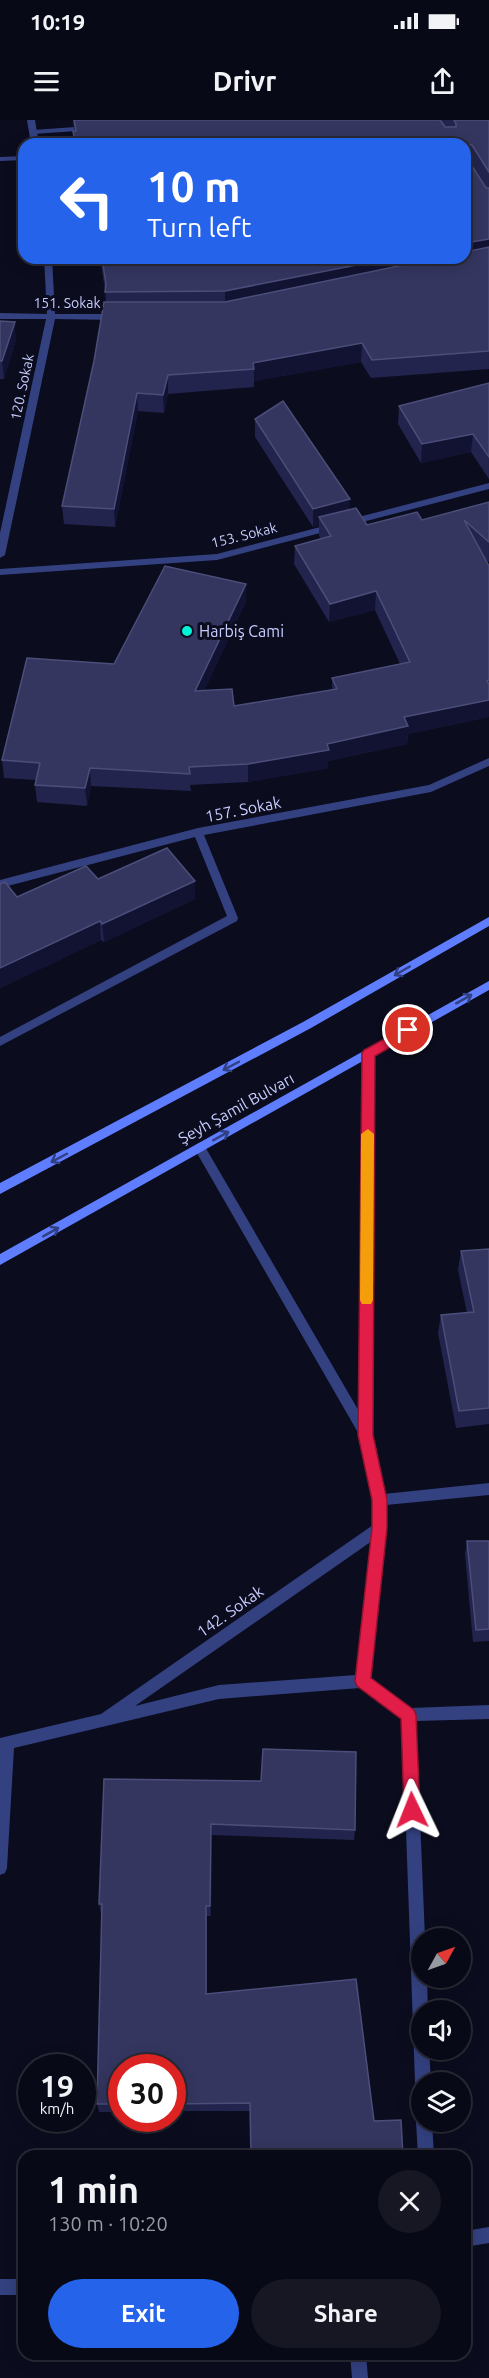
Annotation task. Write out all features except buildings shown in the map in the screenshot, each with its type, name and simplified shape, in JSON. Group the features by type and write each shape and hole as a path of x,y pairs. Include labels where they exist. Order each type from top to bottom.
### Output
{"main road":[{"path":"0,1189 307,1025 489,921"},
{"name":"Şeyh Şamil Bulvarı","path":"0,1260 489,985"}],"street":[{"path":"31,120 34,138"},
{"path":"33,132 102,127"},
{"path":"0,159 18,158"},
{"name":"120. Sokak","path":"0,555 51,317 48,264"},
{"name":"151. Sokak","path":"0,316 120,317"},
{"name":"153. Sokak","path":"0,572 217,557 489,486"},
{"name":"157. Sokak","path":"0,884 198,832 431,788 489,762"},
{"path":"0,1042 233,918 198,832"},
{"path":"362,1681 380,1528 379,1500 366,1435 368,1053"},
{"path":"200,1148 366,1435"},
{"path":"379,1500 489,1489"},
{"name":"142. Sokak","path":"99,1722 380,1528"},
{"path":"0,1868 4,1745 219,1692 362,1681 409,1715 489,1712"},
{"path":"409,1715 420,2000"},
{"path":"425,2132 426,2150"},
{"path":"471,2238 489,2235"},
{"path":"0,2287 18,2287"},
{"path":"358,2360 360,2378"}],"slow traffic":[{"path":"367,1300 368,1134"}],"place":[{"name":"Harbiş Cami","path":"187,631"}],"route":[{"path":"408,1030 368,1053 366,1435 379,1500 380,1528 362,1681 409,1715 412,1810"}]}
